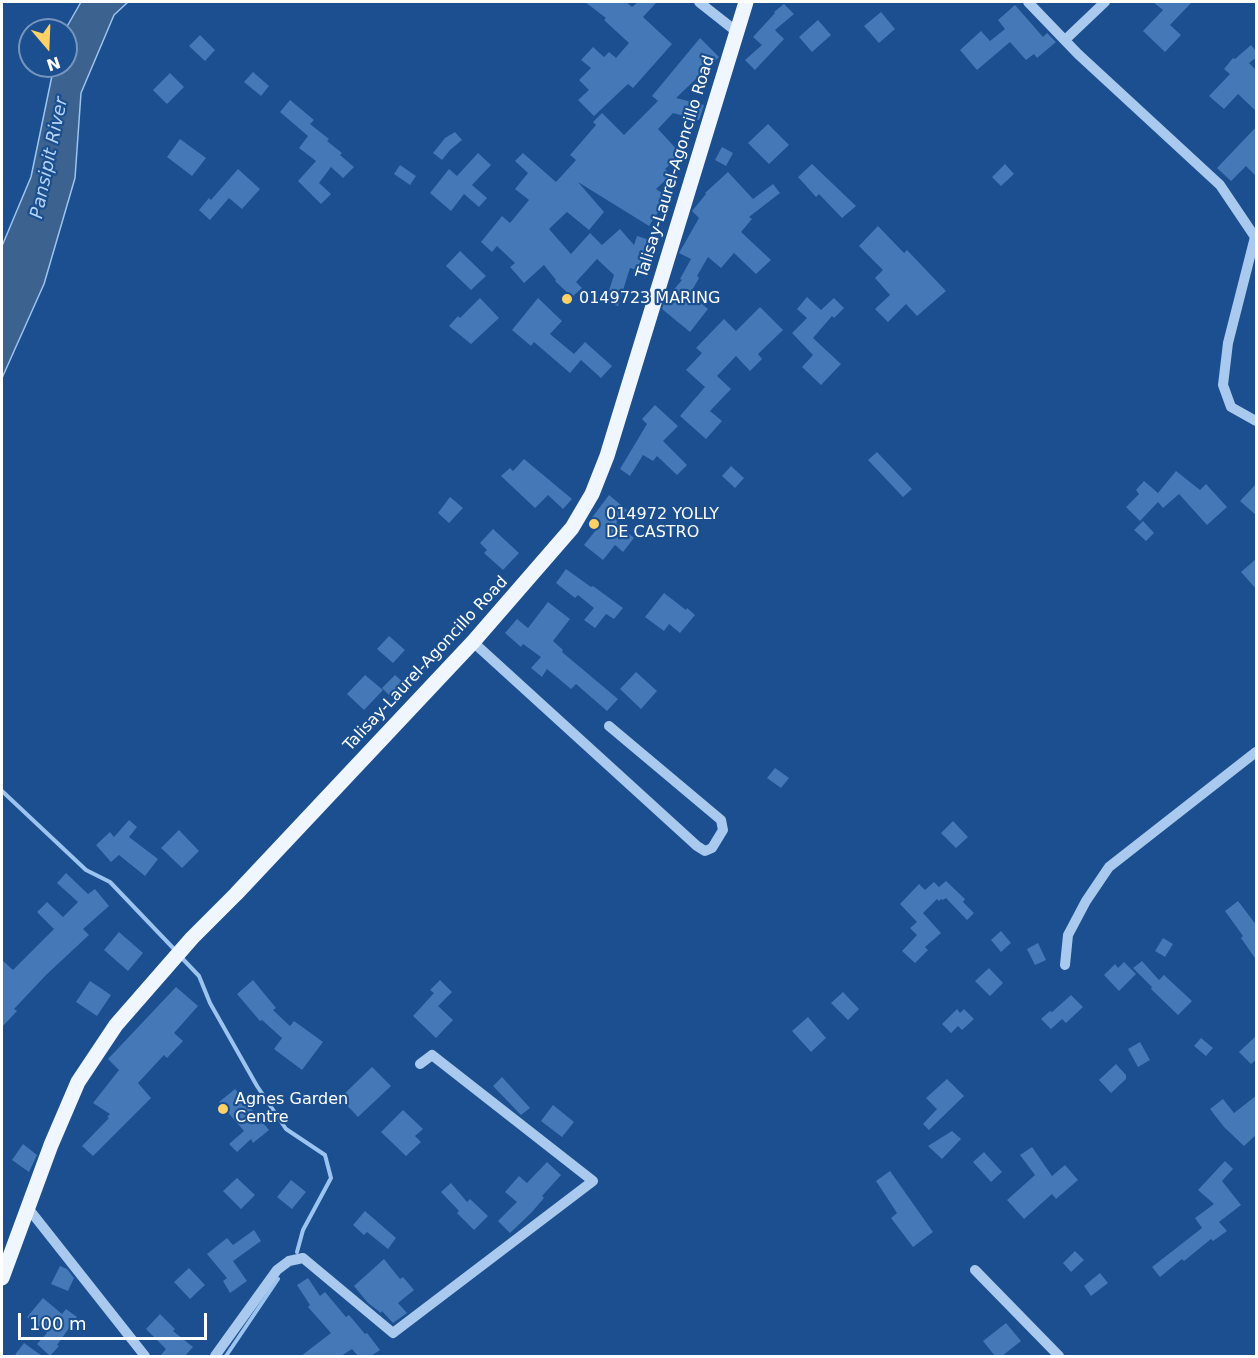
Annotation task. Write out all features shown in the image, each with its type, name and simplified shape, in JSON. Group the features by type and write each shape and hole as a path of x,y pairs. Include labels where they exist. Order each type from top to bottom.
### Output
{"main road":[{"name":"Talisay-Laurel-Agoncillo Road","path":"2,1278 78,1082 116,1025 192,938 473,642 572,528 592,494 607,456 746,2"}],"street":[{"path":"699,2 737,32"},
{"path":"1028,2 1065,40 1221,185 1255,237 1228,344 1223,385 1231,407 1257,421"},
{"path":"1065,40 1105,2"},
{"path":"473,642 697,846 705,851 712,848 723,830 721,820 609,726"},
{"path":"1065,965 1068,935 1086,901 1109,867 1257,752"},
{"path":"215,1356 277,1270 289,1261 303,1258 393,1333 593,1181 432,1055 420,1064"},
{"path":"28,1208 145,1356"},
{"path":"975,1270 1059,1356"}],"water":[{"name":"Pansipit River","path":"81,2 128,2 114,15 81,93 75,178 44,284 2,378 2,246 31,177 52,78 78,78 78,18 72,18"}],"building":[{"path":"585,2 626,2 632,7 638,2 657,2 643,17 672,44 633,88 628,84 594,116 578,100 589,90 579,80 591,68 581,60 593,47 604,57 609,52 616,58 629,43 604,20 606,18"},
{"path":"1153,2 1192,2 1170,25 1181,35 1165,52 1143,31 1163,10"},
{"path":"784,4 794,14 775,30 784,39 755,70 745,60 762,45 753,37 774,12"},
{"path":"1015,5 1043,37 1047,33 1056,42 1037,58 1034,54 1026,60 1010,42 977,70 960,50 981,31 990,41 1005,29 998,20"},
{"path":"881,12 895,29 879,43 864,26"},
{"path":"818,20 831,35 812,52 799,37"},
{"path":"200,35 215,50 205,61 189,46"},
{"path":"700,38 719,57 676,98 704,105 699,120 673,113 658,129 681,154 665,169 671,175 656,189 668,197 649,226 578,182 604,212 589,230 567,212 549,229 571,254 590,233 602,245 620,229 634,245 637,236 653,241 643,272 630,268 618,306 605,303 614,275 597,259 576,282 582,288 572,297 555,281 544,265 524,283 510,267 515,263 497,246 492,252 481,242 502,216 510,223 529,200 515,189 528,173 515,161 523,153 556,182 576,160 570,155 596,125 593,122 602,113 624,135 658,101 652,96"},
{"path":"1251,45 1257,52 1257,57 1249,63 1257,71 1257,112 1238,94 1224,109 1209,96 1230,74 1224,69 1233,58 1235,59"},
{"path":"253,72 269,86 261,96 244,82"},
{"path":"170,73 184,87 167,104 153,90"},
{"path":"290,100 314,120 310,124 329,139 327,141 354,167 343,178 331,167 319,183 331,194 321,204 298,181 316,161 299,148 308,136 280,112"},
{"path":"768,124 789,145 769,164 748,143"},
{"path":"1257,126 1257,177 1246,166 1231,181 1217,168"},
{"path":"455,132 462,140 442,160 433,153 445,138"},
{"path":"180,139 206,158 192,176 167,157"},
{"path":"722,147 733,153 726,166 715,160"},
{"path":"478,153 491,165 472,185 487,198 479,207 464,194 451,211 430,193 449,169 457,176"},
{"path":"812,164 856,206 842,218 819,194 816,197 798,177"},
{"path":"1005,164 1014,174 1001,186 992,177"},
{"path":"400,165 416,176 410,185 394,174"},
{"path":"238,169 260,189 242,209 229,198 210,220 199,210 209,198 211,200"},
{"path":"728,172 753,199 773,184 780,193 749,217 752,219 741,232 771,260 756,274 734,253 721,268 708,257 690,294 708,309 690,332 662,309 665,300 682,280 680,279 691,259 679,253 699,218 692,211 705,193"},
{"path":"878,226 904,253 907,250 946,291 917,316 906,304 888,322 875,309 890,295 875,278 883,270 859,246"},
{"path":"460,251 486,276 471,290 446,266"},
{"path":"807,297 821,310 834,298 844,308 834,318 832,316 813,338 841,364 821,385 802,367 813,355 792,333 807,318 797,309"},
{"path":"480,298 499,318 471,344 449,326"},
{"path":"538,298 562,321 550,334 574,354 585,342 612,366 601,378 581,360 570,373 534,342 531,346 512,330"},
{"path":"760,307 783,330 758,354 762,359 750,371 736,356 717,376 731,389 710,411 722,421 706,439 680,416 705,387 686,370 702,353 696,348 724,319 736,331"},
{"path":"655,405 678,426 663,441 687,465 677,475 657,456 653,461 643,455 630,476 620,469 647,424 642,419"},
{"path":"877,452 912,489 903,497 868,460"},
{"path":"524,459 572,499 563,509 548,495 535,508 501,476 510,468 513,471"},
{"path":"731,466 744,478 735,488 722,476"},
{"path":"1176,471 1200,490 1206,484 1227,507 1207,525 1179,494 1163,508 1158,502 1140,521 1126,507 1139,494 1136,490 1144,481 1158,493"},
{"path":"1257,483 1257,516 1240,501"},
{"path":"609,495 627,510 616,523 634,538 623,552 615,545 603,560 584,545 596,530 588,523"},
{"path":"450,497 463,508 449,523 438,513"},
{"path":"1143,521 1154,533 1146,541 1134,530"},
{"path":"493,529 519,553 503,570 484,553 487,550 480,543"},
{"path":"1257,558 1257,590 1241,572"},
{"path":"566,569 623,608 614,619 606,614 595,628 584,620 594,608 578,595 575,598 556,583"},
{"path":"664,593 695,615 680,633 669,624 664,631 645,617"},
{"path":"548,602 570,619 553,641 563,650 562,652 618,699 607,711 576,684 571,689 547,669 542,677 531,668 541,657 523,644 521,647 505,633 517,619 528,628"},
{"path":"389,636 405,650 393,663 377,649"},
{"path":"636,672 657,691 641,709 620,689"},
{"path":"365,675 383,690 364,710 347,694"},
{"path":"395,675 404,683 391,697 382,688"},
{"path":"775,768 789,778 781,788 767,778"},
{"path":"129,820 137,827 129,837 158,859 145,876 119,855 111,862 96,845 110,832 114,837"},
{"path":"953,821 968,837 956,848 941,833"},
{"path":"179,830 199,851 182,868 161,848"},
{"path":"66,873 88,894 95,889 109,906 83,929 89,935 46,975 14,1009 17,1011 2,1027 2,960 13,970 54,929 37,912 47,902 63,917 78,902 57,883"},
{"path":"946,881 965,899 963,902 974,913 967,920 946,898 939,901 937,899 923,913 941,933 925,947 928,950 915,963 902,951 917,935 910,928 917,922 900,904 919,884 925,890 934,882 939,887"},
{"path":"1238,901 1257,926 1257,961 1225,911"},
{"path":"1001,931 1011,943 1001,952 991,940"},
{"path":"119,932 143,953 128,971 104,950"},
{"path":"1163,938 1173,944 1165,957 1155,951"},
{"path":"1038,943 1046,960 1035,965 1027,949"},
{"path":"1142,961 1159,980 1164,975 1192,1001 1178,1015 1133,968"},
{"path":"1124,962 1136,974 1119,991 1104,975 1115,964 1118,968"},
{"path":"989,968 1003,983 990,996 975,981"},
{"path":"253,980 276,1008 273,1010 290,1026 294,1021 323,1042 302,1070 274,1049 282,1038 262,1020 260,1021 237,994"},
{"path":"440,980 452,992 438,1006 453,1020 436,1038 413,1016 434,993 430,990"},
{"path":"90,981 111,995 97,1016 76,1002"},
{"path":"176,987 198,1006 174,1033 183,1041 167,1058 164,1055 138,1083 151,1098 93,1156 82,1146 109,1118 107,1117 110,1114 93,1103 119,1070 108,1059"},
{"path":"843,992 859,1009 848,1020 831,1003"},
{"path":"1071,995 1083,1007 1066,1023 1062,1019 1051,1029 1041,1019"},
{"path":"957,1009 960,1013 964,1009 974,1019 962,1030 958,1026 951,1033 942,1024"},
{"path":"808,1017 826,1038 811,1052 792,1031"},
{"path":"1257,1035 1257,1059 1251,1064 1239,1052"},
{"path":"1201,1038 1213,1048 1206,1056 1194,1046"},
{"path":"1140,1042 1150,1060 1138,1067 1128,1049"},
{"path":"1116,1064 1126,1075 1126,1079 1111,1093 1099,1080"},
{"path":"372,1067 391,1086 358,1117 340,1098"},
{"path":"502,1077 530,1108 521,1115 493,1086"},
{"path":"947,1079 964,1096 929,1130 923,1124 937,1109 926,1098"},
{"path":"235,1089 269,1130 253,1143 251,1139 237,1152 229,1144 244,1131 219,1102"},
{"path":"1257,1095 1257,1134 1244,1146 1224,1127 1210,1109 1223,1099 1234,1113"},
{"path":"553,1105 574,1122 562,1137 541,1121"},
{"path":"403,1110 423,1129 415,1136 421,1142 406,1156 381,1132"},
{"path":"952,1131 961,1139 942,1159 928,1146"},
{"path":"23,1144 37,1155 29,1172 12,1160"},
{"path":"1032,1147 1052,1176 1065,1165 1078,1180 1056,1199 1052,1194 1024,1219 1007,1200 1035,1175 1020,1155"},
{"path":"984,1152 1002,1172 991,1182 973,1162"},
{"path":"1225,1161 1233,1169 1222,1181 1241,1205 1219,1222 1227,1231 1213,1241 1211,1239 1160,1277 1152,1267 1202,1228 1195,1218 1214,1204 1198,1190"},
{"path":"547,1162 561,1175 542,1196 544,1198 531,1213 510,1233 498,1221 517,1202 505,1192 519,1176 527,1183"},
{"path":"890,1171 933,1232 913,1247 891,1218 897,1213 876,1181"},
{"path":"237,1178 255,1195 241,1209 223,1191"},
{"path":"291,1180 306,1192 292,1209 277,1197"},
{"path":"451,1183 467,1202 470,1199 488,1216 474,1230 441,1192"},
{"path":"365,1211 396,1238 388,1249 367,1232 364,1235 353,1225"},
{"path":"254,1230 261,1241 233,1261 247,1281 230,1293 223,1281 227,1278 207,1254 227,1238 233,1245"},
{"path":"1075,1251 1084,1260 1071,1272 1063,1263"},
{"path":"384,1259 400,1279 403,1277 414,1290 398,1303 407,1313 393,1323 382,1311 381,1313 368,1303 354,1286"},
{"path":"60,1266 67,1269 74,1278 68,1291 51,1284"},
{"path":"189,1268 205,1285 190,1299 174,1282"},
{"path":"1100,1273 1108,1283 1091,1296 1084,1286"},
{"path":"308,1278 320,1296 325,1292 346,1317 349,1315 365,1334 367,1333 380,1350 371,1356 358,1356 352,1349 341,1356 301,1356 331,1333 308,1307 310,1305 297,1285"},
{"path":"43,1298 62,1314 66,1309 77,1317 50,1356 37,1344 47,1333 27,1317"},
{"path":"160,1314 175,1329 173,1331 193,1347 185,1356 160,1356 166,1349 146,1329"},
{"path":"1006,1323 1021,1341 1002,1356 995,1356 983,1341"},
{"path":"24,1343 42,1356 14,1356"}],"waterway":[{"path":"2,791 86,870 110,882 175,950"},
{"path":"180,956 199,976 210,1003 257,1086 286,1129 325,1155 331,1178 303,1230 297,1252"},
{"path":"226,1356 278,1279"}],"place":[{"name":"0149723 MARING","path":"567,299"},
{"name":"014972 YOLLY DE CASTRO","path":"594,524"},
{"name":"Agnes Garden Centre","path":"223,1109"}]}
